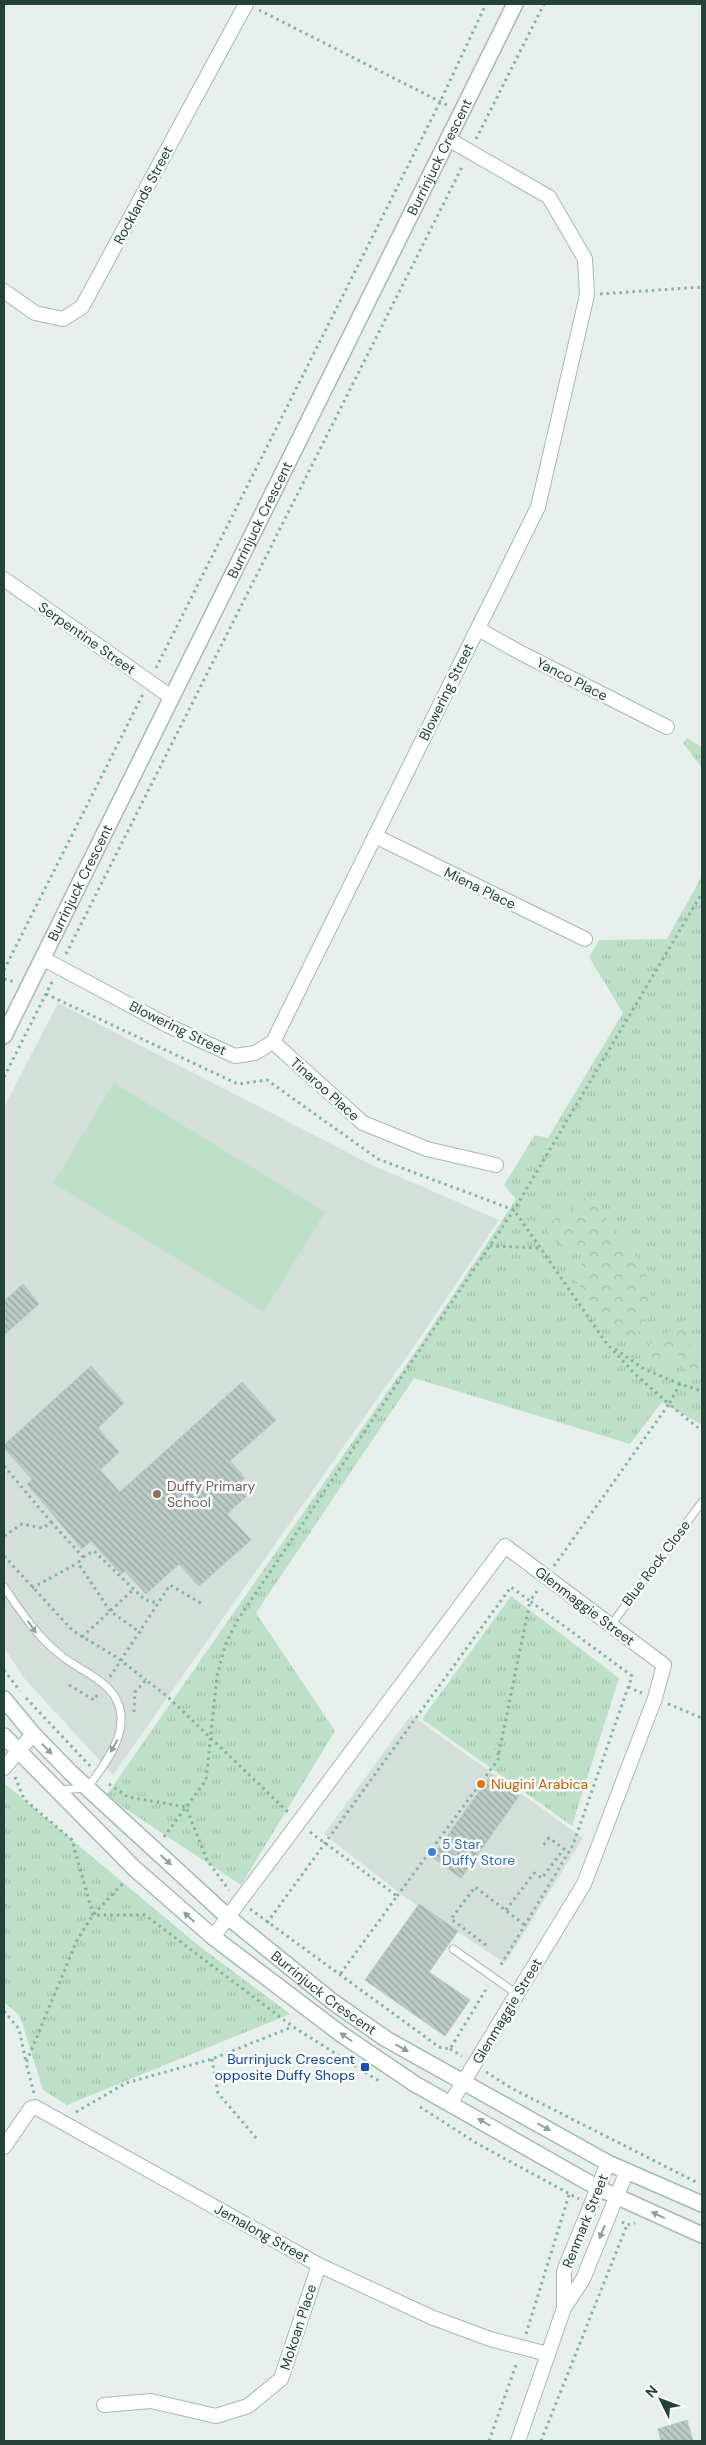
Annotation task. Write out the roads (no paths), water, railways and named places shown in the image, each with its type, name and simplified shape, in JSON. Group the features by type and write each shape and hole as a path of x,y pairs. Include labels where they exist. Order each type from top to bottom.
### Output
{"street":[{"name":"Burrinjuck Crescent","path":"4,1036 515,4"},
{"name":"Rocklands Street","path":"4,291 35,314 63,319 82,307 251,6"},
{"name":"Blowering Street","path":"42,958 169,1026 234,1056 255,1053 273,1042 478,629 538,507 587,295 585,259 549,197 448,139"},
{"name":"Serpentine Street","path":"4,579 171,697"},
{"name":"Yanco Place","path":"478,629 521,653 667,727"},
{"name":"Miena Place","path":"375,836 585,939"},
{"name":"Tinaroo Place","path":"273,1042 362,1123 428,1149 496,1165"},
{"name":"Glenmaggie Street","path":"213,1937 504,1546 664,1665 655,1698 584,1884 450,2104"},
{"name":"Burrinjuck Crescent","path":"4,1699 33,1734 87,1788 228,1917 333,2002 386,2039 608,2163 702,2204"},
{"path":"4,1768 33,1734"},
{"name":"Burrinjuck Crescent","path":"4,1736 136,1869 213,1937 341,2034 415,2084 598,2188 702,2235"},
{"name":"Jemalong Street","path":"4,2147 31,2108 35,2107 318,2265 431,2317 490,2339 548,2354"},
{"name":"Renmark Street","path":"564,2308 564,2271 608,2163"},
{"name":"Renmark Street","path":"518,2441 564,2308 583,2279 627,2171"},
{"name":"Mokoan Place","path":"104,2405 151,2401 216,2416 248,2406 280,2379 318,2265"}],"lane":[{"name":"Blue Rock Close","path":"611,1625 702,1502"},
{"path":"4,1587 37,1634 58,1653 113,1692 123,1712 118,1739 87,1788 57,1790"},
{"path":"453,1949 517,1994"}],"place":[{"name":"Duffy Primary School","path":"157,1494"},
{"name":"Niugini Arabica","path":"481,1784"},
{"name":"5 Star Duffy Store","path":"432,1852"},
{"name":"Burrinjuck Crescent opposite Duffy Shops","path":"365,2067"}]}
